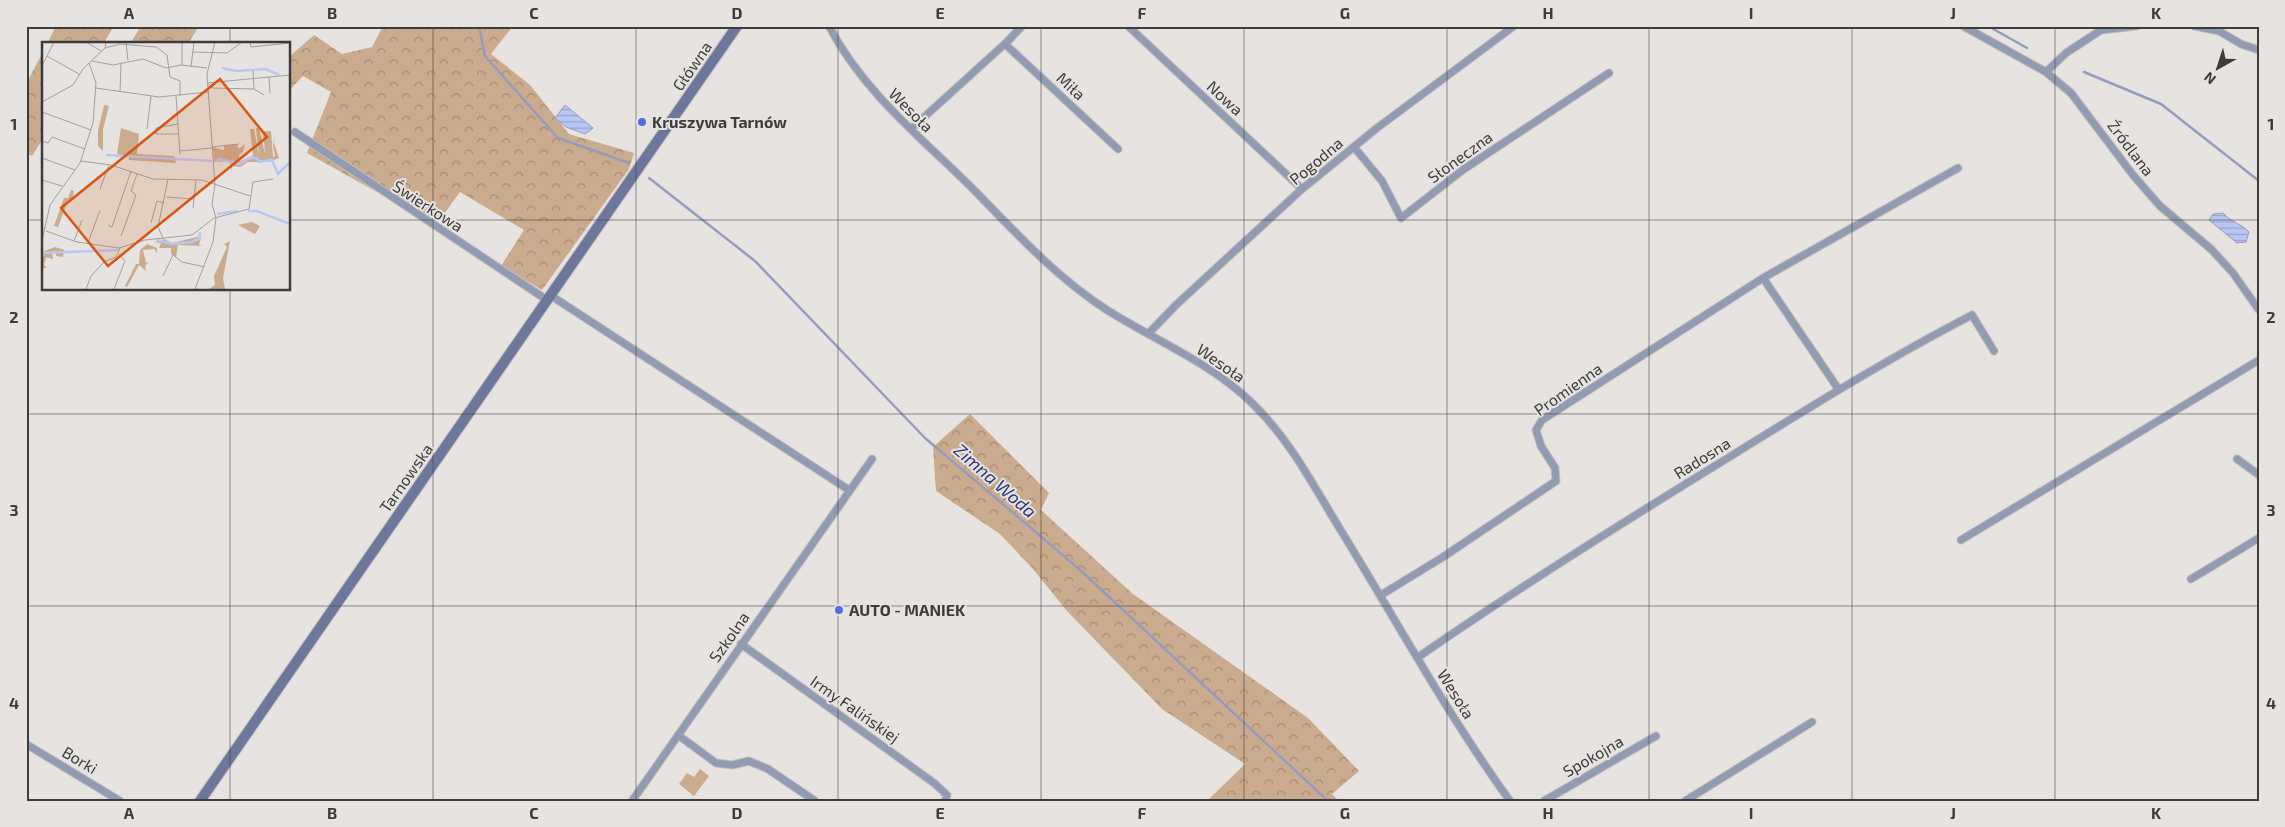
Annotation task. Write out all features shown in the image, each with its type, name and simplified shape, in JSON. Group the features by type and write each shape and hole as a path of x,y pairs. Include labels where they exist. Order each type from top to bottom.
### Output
{"street":[{"name":"Główna","path":"636,171 737,26"},
{"name":"Wesoła","path":"829,26 868,85 1031,248 1073,285 1108,311 1181,352 1233,387 1252,402 1282,435 1381,595 1417,658 1510,801"},
{"path":"911,129 1005,44 1022,26"},
{"name":"Nowa","path":"1128,26 1302,189"},
{"name":"Pogodna","path":"1148,334 1176,305 1302,189 1484,47 1514,26"},
{"name":"Źródlana","path":"1963,26 2046,72 2071,92 2133,175 2160,206 2211,249 2233,273 2259,310"},
{"path":"2046,72 2066,53 2101,28 2137,26"},
{"path":"2194,26 2219,31 2241,44 2259,50"},
{"name":"Miła","path":"1005,44 1118,149"},
{"name":"Słoneczna","path":"1354,147 1382,181 1401,218 1464,169 1608,73"},
{"name":"Świerkowa","path":"295,132 549,298"},
{"name":"Promienna","path":"1381,595 1443,557 1556,481 1555,468 1541,446 1536,430 1542,420 1763,278 1958,168"},
{"name":"Tarnowska","path":"200,801 636,171"},
{"path":"1763,278 1840,390"},
{"path":"549,298 849,490"},
{"name":"Radosna","path":"1417,658 1681,486 1910,347 1972,315 1994,351"},
{"path":"1961,540 2259,360"},
{"name":"Szkolna","path":"632,801 872,459"},
{"path":"2237,459 2259,475"},
{"path":"2191,579 2259,538"},
{"name":"Irmy Falińskiej","path":"742,644 934,783 947,794 945,801"},
{"path":"1685,801 1812,722"},
{"path":"678,736 716,763 732,765 748,761 768,769 815,801"},
{"name":"Spokojna","path":"1544,801 1656,736"},
{"name":"Borki","path":"26,744 120,801"}],"green space":[{"path":"56,26 114,26 104,42 48,42"},
{"path":"141,26 199,26 189,42 131,42"},
{"path":"383,26 513,26 491,54 530,85 569,134 634,153 629,169 542,290 501,266 524,230 460,192 436,225 307,153 331,92 303,76 290,90 290,56 314,35 342,54 372,47"},
{"path":"42,54 42,140 32,156 26,153 26,84"},
{"path":"970,414 1049,493 1041,510 1133,594 1308,718 1359,771 1332,794 1339,801 1207,801 1245,764 1162,709 1067,611 1033,569 1000,534 936,491 933,447"},
{"path":"700,769 709,776 694,796 679,784 687,773 694,777"}],"water":[{"path":"565,105 593,128 585,134 566,127 555,118"},
{"path":"2223,213 2249,232 2246,242 2237,243 2209,220 2213,214"}],"waterway":[{"name":"Zimna Woda","path":"479,26 485,56 558,138 629,163"},
{"path":"1988,26 2027,48"},
{"path":"2084,72 2161,104 2259,181"},
{"name":"Zimna Woda","path":"649,178 755,261 925,438 1079,569 1328,801"}],"place":[{"name":"Kruszywa Tarnów","path":"642,122"},
{"name":"AUTO - MANIEK","path":"839,610"}]}
